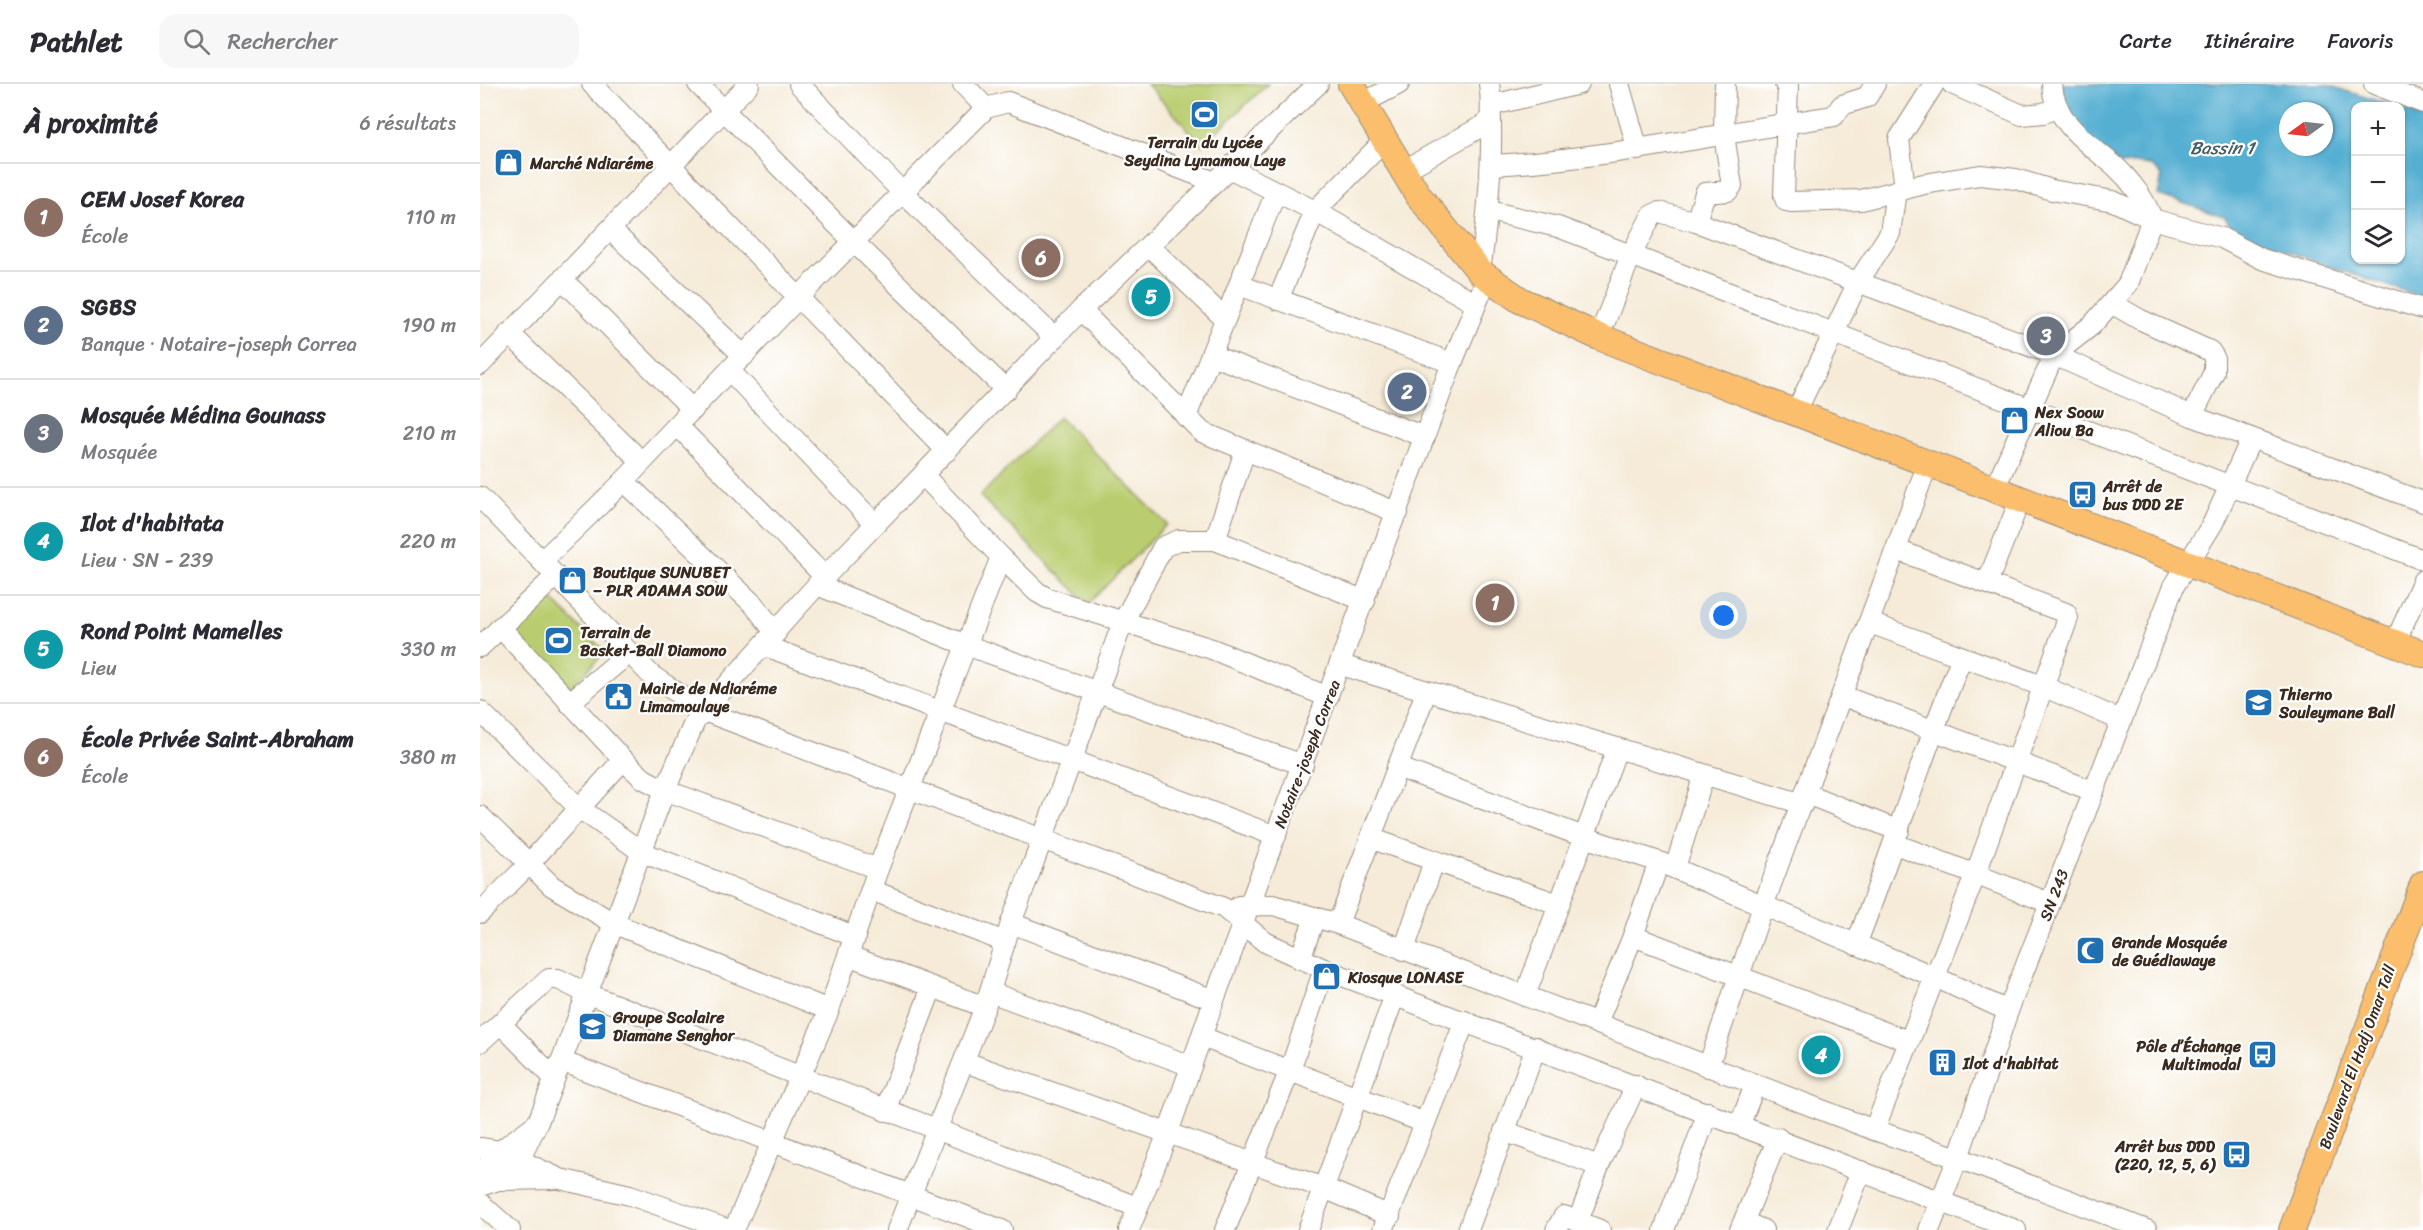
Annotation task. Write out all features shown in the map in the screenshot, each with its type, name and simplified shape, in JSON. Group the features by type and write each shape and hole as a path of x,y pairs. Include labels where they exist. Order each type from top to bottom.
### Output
{"main road":[{"path":"1356,94 1437,222 1483,275 1520,300 1599,337 2423,654"},
{"name":"Boulevard El Hadj Omar Tall","path":"2292,1230 2423,884"}],"street":[{"path":"592,84 947,451"},
{"path":"698,84 855,243 1006,390"},
{"path":"480,365 749,84"},
{"path":"799,84 903,193 1055,338"},
{"path":"963,84 986,108"},
{"path":"484,1175 519,1161 538,1122 691,728 821,581 1081,310 1318,84"},
{"path":"1356,94 1399,84"},
{"name":"Notaire-joseph Correa","path":"1129,1230 1168,1133 1214,1000 1476,304 1483,275 1492,165 1492,113 1489,84"},
{"path":"1403,171 1492,113 1579,84"},
{"path":"1619,84 1638,150"},
{"path":"1696,222 1705,193 1728,191 1732,186 1724,135 1725,84"},
{"path":"1492,165 1536,163 1591,154 1638,150 1834,116 1842,105 1867,97 1875,84"},
{"path":"1796,412 1858,282 1890,233 1900,190 1899,139 1934,84"},
{"path":"1952,84 2022,115 2044,113 2058,107"},
{"path":"1994,490 2032,409 2054,355 2092,325 2113,304 2135,272 2152,219 2145,202 2117,168 2078,137 2058,107 2053,95 2052,84"},
{"path":"2374,84 2423,103"},
{"path":"1787,85 1788,123 1784,196 1786,201 1848,201 1961,177 2000,176 2052,190 2105,199 2152,219 2222,238 2262,259 2423,309"},
{"path":"542,561 678,426 800,297 986,108 1008,102 1215,182"},
{"path":"1278,300 1315,211 1384,141"},
{"path":"1229,168 1315,211 1476,304"},
{"path":"1186,417 1276,192"},
{"path":"1489,211 1558,227 2423,560"},
{"path":"1599,337 1631,255 1655,213 1696,222 2054,355 2192,416 2423,502"},
{"path":"611,230 744,356"},
{"path":"1149,246 1225,319"},
{"path":"563,280 693,410"},
{"path":"1239,285 1452,363"},
{"path":"2113,304 2139,319 2210,351 2214,357 2214,372 2192,416"},
{"path":"1081,310 1202,432 1398,513"},
{"path":"509,333 641,461"},
{"path":"1211,355 1425,437"},
{"path":"730,371 875,524"},
{"path":"678,426 821,581 966,645 1303,765"},
{"name":"SN 243","path":"1929,1230 1958,1158 2008,1011 2174,586 2208,534 2251,439"},
{"path":"1215,540 1245,451"},
{"path":"1708,1067 1763,906 1805,799 1928,463"},
{"path":"923,475 1001,557 1037,592 1047,598 1212,649 1329,697"},
{"path":"624,481 754,605 770,640 1071,759 1276,836"},
{"path":"480,497 662,684 704,711 1224,908 1243,927 1274,947 1324,969 1778,1138 2016,1230"},
{"path":"1987,583 2020,500"},
{"path":"897,1230 988,1000 1008,932 1123,622 1163,547 1179,540 1215,540 1365,601"},
{"path":"1874,1131 1975,876 2045,687 2067,615 1897,550"},
{"path":"734,1230 829,1010 850,956 878,869 1001,557"},
{"path":"480,647 556,576"},
{"path":"2395,643 2423,580"},
{"path":"1870,623 2045,687 2120,720"},
{"path":"500,627 569,703 644,779 665,790 878,869"},
{"path":"569,703 629,652"},
{"path":"1856,945 1897,837 1932,730 1962,657"},
{"path":"1341,665 1704,775 1805,799 1897,837 1975,876 2050,903"},
{"path":"1338,924 1426,692"},
{"path":"1843,696 2093,792"},
{"path":"480,711 579,808 642,852 856,937"},
{"path":"1525,996 1617,749"},
{"path":"480,913 528,865 623,760"},
{"path":"1396,767 1584,837 1667,865 1935,977 2008,1011"},
{"path":"1597,1023 1704,775"},
{"path":"480,816 528,865 571,899 615,924 829,1010"},
{"path":"1370,838 1558,904"},
{"path":"1404,950 1434,861"},
{"path":"871,890 1008,932 1214,1000"},
{"path":"1224,908 1251,905 1282,907 1338,924 1874,1131 1958,1158 2147,1230"},
{"path":"1300,959 1315,917"},
{"path":"1633,936 1908,1041"},
{"path":"850,956 932,987 988,1000 1191,1066"},
{"path":"1225,1230 1290,1070 1324,969"},
{"path":"480,1042 549,979 558,979 588,994 1137,1208"},
{"path":"885,1111 932,987"},
{"path":"1308,1230 1395,994"},
{"path":"964,1062 1324,1188 1387,1223 1465,1021"},
{"path":"501,1024 558,1070 773,1143 1002,1230"},
{"path":"1202,1037 1425,1123"},
{"path":"1468,1230 1536,1047"},
{"path":"1578,1221 1599,1166 1636,1085"},
{"path":"1740,1124 1755,1085"},
{"path":"1664,1230 1708,1112"},
{"path":"484,1175 500,1151 538,1122"},
{"path":"1504,1131 1599,1166"},
{"path":"1763,1230 1742,1226 1778,1138"},
{"path":"480,1148 500,1151 560,1179"},
{"path":"1838,1230 1861,1171"},
{"path":"484,1175 560,1179 630,1195 718,1228"},
{"path":"480,1203 510,1230"},
{"path":"1556,1230 1563,1216 1600,1230"}],"green space":[{"name":"Terrain du Lycée Seydina Lymamou Laye","path":"1147,84 1268,84 1202,145"},
{"path":"1059,417 1167,524 1088,604 980,496"},
{"name":"Terrain de Basket-Ball Diamono","path":"547,595 605,652 570,688 512,631"}],"water":[{"name":"Bassin 1","path":"2059,84 2324,84 2381,102 2351,102 2351,264 2405,264 2405,110 2423,117 2423,297 2333,268 2232,230 2225,217 2158,195 2162,176 2153,167 2143,164 2120,165 2089,141 2057,94"}],"place":[{"name":"Terrain du Lycée Seydina Lymamou Laye","path":"1205,114"},
{"name":"Marché Ndiaréme","path":"509,163"},
{"name":"École Privée Saint-Abraham","path":"1041,258"},
{"name":"Rond Point Mamelles","path":"1151,297"},
{"name":"Mosquée Médina Gounass","path":"2046,336"},
{"name":"SGBS","path":"1407,392"},
{"name":"Nex Soow Aliou Ba","path":"2014,421"},
{"name":"Arrêt de bus DDD 2E","path":"2082,495"},
{"name":"Boutique SUNUBET – PLR ADAMA SOW","path":"572,581"},
{"name":"CEM Josef Korea","path":"1495,603"},
{"name":"Terrain de Basket-Ball Diamono","path":"559,641"},
{"name":"Mairie de Ndiaréme Limamoulaye","path":"619,697"},
{"name":"Thierno Souleymane Ball","path":"2258,703"},
{"name":"Grande Mosquée de Guédiawaye","path":"2091,951"},
{"name":"Kiosque LONASE","path":"1327,977"},
{"name":"Groupe Scolaire Diamane Senghor","path":"592,1026"},
{"name":"Ilot d'habitata","path":"1821,1055"},
{"name":"Pôle d’Échange Multimodal","path":"2262,1055"},
{"name":"Ilot d'habitat","path":"1942,1063"},
{"name":"Arrêt bus DDD (220, 12, 5, 6)","path":"2236,1155"}]}
